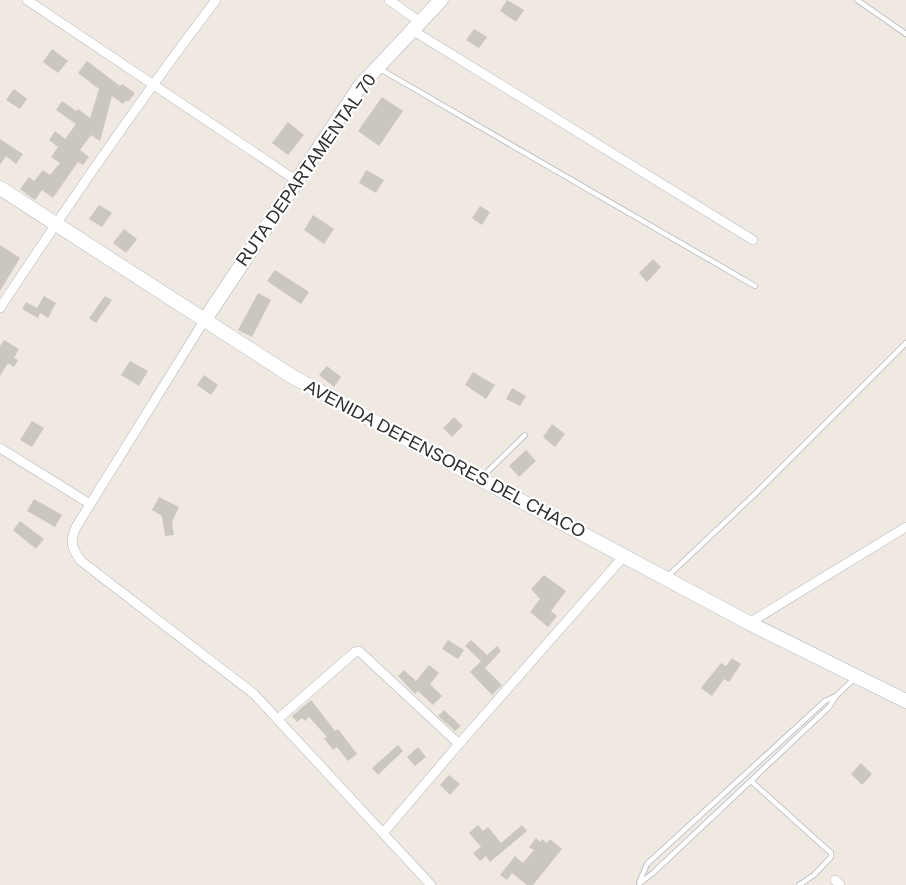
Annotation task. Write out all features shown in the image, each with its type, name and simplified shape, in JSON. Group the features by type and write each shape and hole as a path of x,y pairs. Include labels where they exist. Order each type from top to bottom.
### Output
{"main road":[{"name":"RUTA DEPARTAMENTAL 70","path":"204,321 360,86 441,0"},
{"name":"AVENIDA DEFENSORES DEL CHACO","path":"0,188 293,377 749,623 906,701"}],"street":[{"path":"0,308 152,84 216,0"},
{"path":"389,0 416,26 753,240"},
{"path":"30,2 297,181"},
{"path":"204,321 90,504 71,539 73,551 81,561 254,694 431,885"},
{"path":"0,448 90,504"},
{"path":"749,623 906,527"},
{"path":"383,833 624,556"},
{"path":"278,719 359,651 459,744"}],"lane":[{"path":"857,0 906,34"},
{"path":"377,67 756,286"},
{"path":"665,578 749,501 906,343"},
{"path":"480,479 525,435"},
{"path":"639,884 647,864 825,701 836,696 857,677"},
{"path":"639,884 830,707 836,696"},
{"path":"751,781 831,853 831,857 799,885"}],"building":[{"path":"507,0 524,10 516,22 500,11"},
{"path":"474,29 487,37 479,48 466,40"},
{"path":"52,49 68,61 58,73 43,62"},
{"path":"87,61 120,86 122,84 135,93 128,102 126,100 123,104 112,96 100,141 91,135 80,150 89,157 83,165 78,162 53,198 42,190 35,200 20,189 29,177 34,181 43,170 50,175 60,163 51,157 58,147 49,140 55,131 65,139 76,124 56,110 62,101 90,118 99,89 78,73"},
{"path":"14,89 27,99 20,109 6,100"},
{"path":"382,97 403,111 379,146 358,131"},
{"path":"288,122 304,135 288,155 272,143"},
{"path":"0,139 23,154 16,164 6,156 0,165"},
{"path":"366,170 384,180 376,193 359,183"},
{"path":"99,205 112,213 102,227 89,219"},
{"path":"480,206 490,212 482,225 472,218"},
{"path":"313,215 334,229 324,244 304,230"},
{"path":"124,229 137,239 126,253 113,243"},
{"path":"0,245 20,258 0,291"},
{"path":"653,259 661,267 647,282 639,273"},
{"path":"275,270 309,292 301,304 267,281"},
{"path":"258,293 271,300 252,337 238,330"},
{"path":"44,296 56,303 48,318 40,313 38,318 22,309 26,302 37,308"},
{"path":"105,296 112,300 96,323 89,318"},
{"path":"4,340 19,349 14,358 18,360 14,367 8,363 0,376 0,346"},
{"path":"130,361 148,371 139,386 121,375"},
{"path":"327,366 341,377 334,387 319,375"},
{"path":"473,372 495,385 486,399 465,385"},
{"path":"204,375 218,385 211,395 197,385"},
{"path":"512,388 526,396 520,406 506,399"},
{"path":"454,417 463,426 452,437 443,428"},
{"path":"32,421 44,428 32,447 20,440"},
{"path":"552,424 565,434 555,447 543,437"},
{"path":"526,450 536,461 519,477 509,466"},
{"path":"159,497 179,507 172,522 174,535 165,536 162,516 152,510"},
{"path":"34,499 62,515 55,527 27,511"},
{"path":"20,521 44,539 36,549 13,530"},
{"path":"544,575 566,591 551,611 557,616 548,627 530,612 540,599 531,589"},
{"path":"448,640 464,650 458,659 442,649"},
{"path":"471,640 487,655 497,646 501,651 485,668 502,685 492,695 470,672 481,661 465,646"},
{"path":"732,658 741,664 729,682 724,679 712,696 701,688 721,663 726,666"},
{"path":"429,665 439,673 430,684 442,696 433,705 418,691 415,694 398,676 404,670 416,681"},
{"path":"311,700 335,731 338,729 357,754 348,761 337,747 333,750 324,738 327,737 309,717 305,721 302,718 297,722 292,716"},
{"path":"444,710 461,726 455,731 438,716"},
{"path":"398,745 403,751 378,775 372,768"},
{"path":"418,747 426,757 415,766 407,757"},
{"path":"861,763 872,774 862,785 851,774"},
{"path":"449,775 460,784 450,795 440,785"},
{"path":"478,825 483,831 488,827 501,843 522,825 527,831 490,862 486,856 480,861 473,853 481,847 469,833"},
{"path":"536,838 540,842 542,839 547,843 550,839 562,849 533,885 527,885 512,873 507,880 500,875 515,856 523,863 534,850 529,847"}]}
